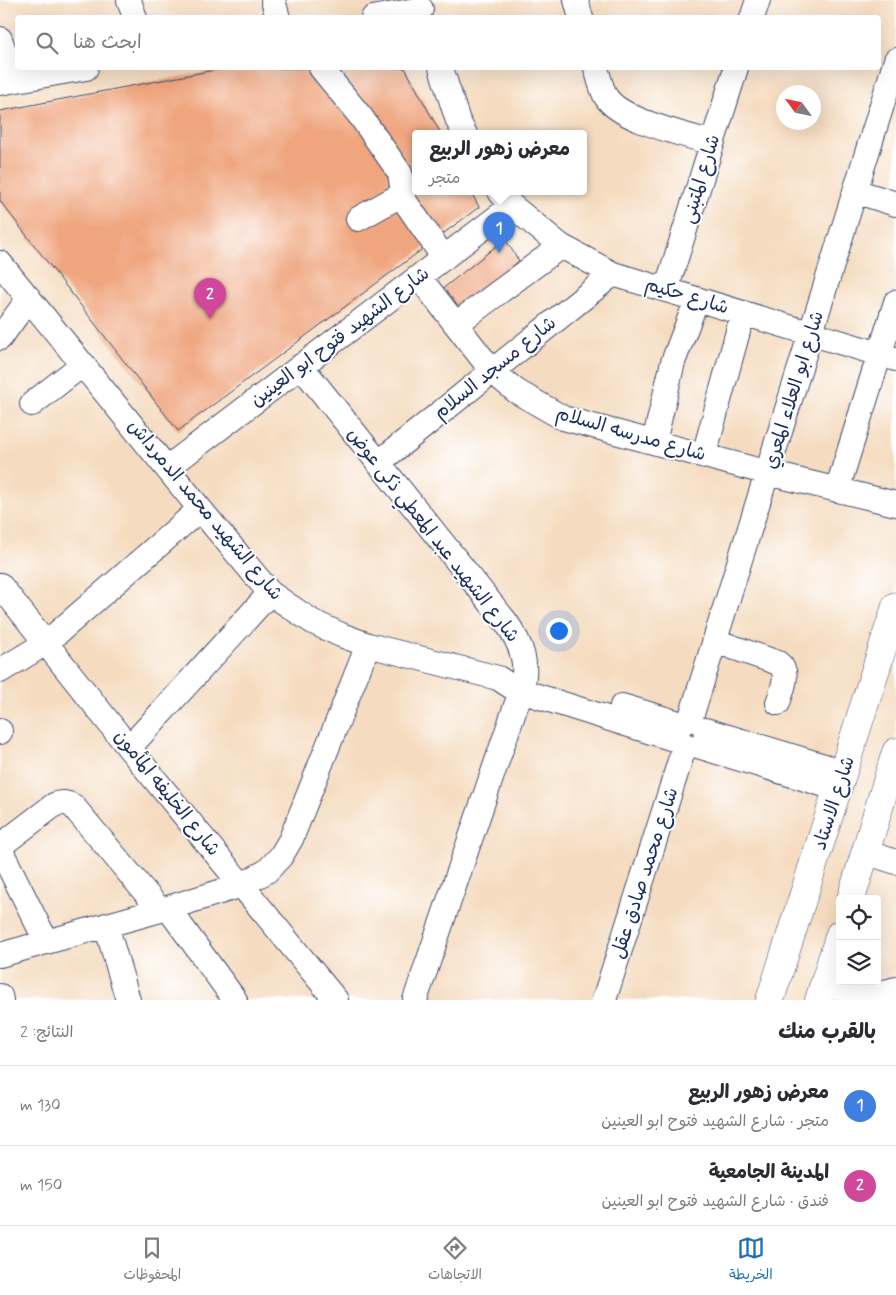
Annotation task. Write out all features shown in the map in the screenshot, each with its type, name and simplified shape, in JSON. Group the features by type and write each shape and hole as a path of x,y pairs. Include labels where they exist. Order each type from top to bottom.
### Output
{"main road":[{"name":"شارع الاستاد","path":"770,1000 896,606"},
{"path":"851,895 896,752"},
{"path":"822,992 838,940"}],"street":[{"path":"129,0 134,15"},
{"path":"273,0 277,15"},
{"path":"576,0 580,15"},
{"path":"753,15 758,0"},
{"path":"389,15 422,9"},
{"path":"0,40 7,82 75,70"},
{"name":"شارع ابو العلاء المعري","path":"690,734 715,641 896,60"},
{"path":"323,70 361,117 400,173 404,200 444,258"},
{"path":"442,70 463,130"},
{"path":"597,70 607,98 620,110 638,120 712,143"},
{"name":"شارع المتبنى","path":"666,290 735,70"},
{"path":"855,191 896,204"},
{"path":"358,218 396,198 404,200"},
{"name":"شارع حكيم","path":"506,199 561,246 613,274 888,356"},
{"name":"شارع الشهيد فتوح ابو العينين","path":"167,468 444,258 506,199"},
{"path":"456,324 561,246"},
{"name":"شارع الشهيد محمد الدمرداش","path":"0,263 270,593 314,622 368,645 498,678 511,675 523,684 841,780"},
{"name":"شارع مسجد السلام","path":"378,463 613,274"},
{"name":"شارع مدرسه السلام","path":"419,277 492,371 516,391 563,418 768,473 896,504"},
{"path":"0,338 29,298"},
{"path":"654,442 673,362 697,299"},
{"path":"837,490 888,356 896,302"},
{"path":"704,455 743,313"},
{"path":"32,404 82,364"},
{"name":"شارع الشهيد عبد المعطي ذكى عوض","path":"301,366 510,628 520,648 523,684 415,1000"},
{"path":"0,672 46,643 200,509"},
{"name":"شارع الخليفه المأمون","path":"0,585 129,748 336,1000"},
{"path":"129,748 270,593"},
{"path":"715,641 778,663 783,667 785,673 778,703"},
{"path":"0,955 242,885 267,871 281,856 291,838 368,645"},
{"name":"شارع محمد صادق عقل","path":"604,1000 690,734"},
{"path":"46,941 2,853 3,845 8,840 60,802 73,806 164,909 235,1000"},
{"path":"865,852 896,862"},
{"path":"106,925 128,1000"},
{"path":"822,992 878,994 896,989"},
{"path":"0,996 1,1000"}],"building":[{"path":"215,70 406,70 439,130 412,130 412,195 473,195 479,207 178,431 0,201 0,111"},
{"path":"505,239 519,261 456,313 441,290"}],"place":[{"name":"معرض زهور الربيع","path":"499,253"},
{"name":"المدينة الجامعية","path":"210,319"}]}
